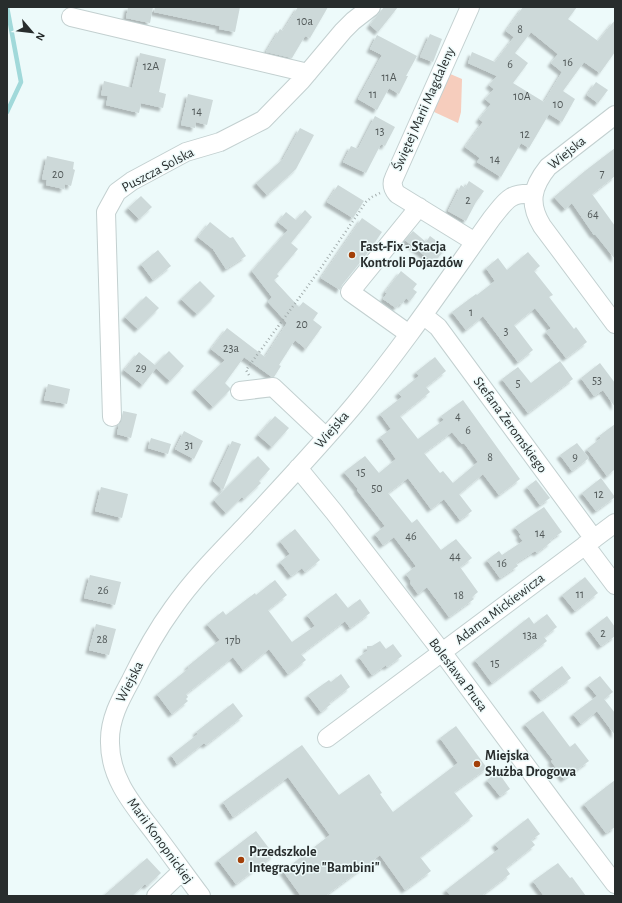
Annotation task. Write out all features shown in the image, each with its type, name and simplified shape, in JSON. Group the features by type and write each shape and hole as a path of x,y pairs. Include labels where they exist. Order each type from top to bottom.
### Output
{"street":[{"name":"Puszcza Solska","path":"112,416 106,212 117,192 132,181 186,152 220,142 262,120 301,82 343,31 371,7"},
{"name":"Świętej Marii Magdaleny","path":"470,7 392,182 393,188 397,194 475,242"},
{"path":"71,17 308,73"},
{"name":"Wiejska","path":"120,785 114,771 111,758 110,742 115,712 158,631 172,609 195,580 326,437 369,387 423,315 492,218 508,200 519,194 534,194 539,179 548,167 615,115"},
{"path":"534,194 533,206 542,226 615,324"},
{"path":"409,334 350,292 418,207"},
{"name":"Stefana Żeromskiego","path":"423,315 438,327 590,542 615,584"},
{"path":"240,391 273,387 326,437"},
{"name":"Bolesława Prusa","path":"298,468 334,512 442,652 615,884"},
{"name":"Adama Mickiewicza","path":"327,738 615,523"},
{"name":"Marii Konopnickiej","path":"120,785 201,896"},
{"path":"156,896 182,871"}],"path":[{"path":"259,389 246,370 316,275 366,202 372,197 393,188"}],"shaded area":[{"path":"448,73 462,79 461,112 458,123 432,111"}],"building":[{"path":"128,7 153,7 150,23 126,18"},
{"path":"155,7 240,7 235,32 219,29 220,26 154,12"},
{"path":"298,7 328,7 310,38 305,36 292,58 266,52 280,29 283,31"},
{"path":"384,7 398,7 378,32 370,25"},
{"path":"523,7 577,7 568,19 598,41 615,20 615,52 600,73 584,62 563,91 575,99 562,122 549,114 529,148 521,143 501,177 477,162 480,158 465,147 483,122 479,119 491,104 485,99 494,89 489,85 497,76 468,63 472,52 495,62 514,37 506,31","holes":["531,32 558,54 551,63 562,72 544,102 513,83 528,63 515,53"]},
{"path":"430,34 442,39 433,62 420,57"},
{"path":"377,35 417,56 406,76 408,76 399,94 389,88 377,110 358,99 382,55 370,49"},
{"path":"140,53 166,59 159,92 166,94 163,108 141,103 139,113 106,105 108,96 101,95 104,81 132,88"},
{"path":"596,82 608,90 598,103 587,95"},
{"path":"188,94 213,100 207,125 196,122 195,128 181,125"},
{"path":"375,116 395,127 385,146 381,144 366,173 343,162 351,146 358,149"},
{"path":"300,128 314,135 296,169 267,195 256,183 283,159"},
{"path":"615,148 615,176 592,194 615,226 615,259 595,234 594,235 572,203 565,209 554,197"},
{"path":"47,156 74,162 73,169 75,170 71,186 65,184 64,189 46,185 47,180 42,179"},
{"path":"469,181 484,191 476,202 466,221 448,211 461,185 465,188"},
{"path":"338,185 364,201 353,218 327,202"},
{"path":"141,196 152,207 139,219 128,208"},
{"path":"305,210 312,217 291,243 298,249 277,274 279,276 274,280 299,307 303,302 318,313 313,320 322,327 306,349 295,340 279,365 281,366 274,377 244,357 225,383 230,390 213,407 195,389 225,360 211,349 227,328 265,357 287,323 268,302 272,297 252,271 288,230 278,222 286,212 296,220"},
{"name":"Fast-Fix - Stacja Kontroli Pojazdów","path":"362,218 382,232 342,285 340,290 321,278"},
{"path":"210,222 230,238 233,237 246,256 226,269 213,249 198,237"},
{"path":"413,231 426,242 430,236 446,248 434,263 405,240"},
{"path":"158,250 171,266 153,280 141,264"},
{"path":"528,252 540,266 534,271 553,295 549,297 574,329 576,327 587,342 566,358 546,332 551,328 535,308 514,325 533,350 518,362 483,316 466,330 452,312 495,281 486,268 498,258 507,270"},
{"path":"401,271 417,284 413,289 417,292 410,301 406,298 402,304 400,303 396,308 383,299 387,293 385,292"},
{"path":"200,281 215,296 197,314 181,299"},
{"path":"146,296 159,308 138,329 125,317"},
{"path":"169,351 184,366 170,381 156,368 143,385 124,370 139,352 155,365"},
{"path":"435,357 446,371 426,387 430,392 400,416 418,439 444,420 441,416 463,400 520,479 499,495 483,474 459,494 472,511 460,520 444,499 431,509 408,478 388,493 412,523 417,519 441,550 456,539 472,558 460,567 478,592 472,597 474,599 449,617 427,587 418,594 410,583 411,581 406,574 416,566 394,537 383,545 375,534 385,526 344,472 365,456 379,473 396,459 380,437 391,429 380,414 402,397 398,393 419,376 416,372","holes":["452,432 462,444 464,443 478,462 453,483 443,471 440,473 424,453"]},
{"path":"560,361 573,379 528,413 502,379 518,367 531,383"},
{"path":"600,363 615,383 615,407 603,390 594,396 581,378"},
{"path":"48,384 70,389 67,404 44,400"},
{"path":"123,411 137,414 131,438 117,434"},
{"path":"275,416 289,428 272,447 258,435"},
{"path":"615,424 615,469 607,476 587,449 601,438 599,436"},
{"path":"184,431 203,441 194,459 175,449"},
{"path":"151,438 171,444 168,454 148,448"},
{"path":"232,441 241,444 223,490 213,481"},
{"path":"577,443 589,458 572,471 560,455"},
{"path":"258,456 270,469 259,481 261,483 244,499 242,497 226,513 214,500"},
{"path":"601,478 615,497 596,511 582,493"},
{"path":"536,480 550,498 540,505 527,487"},
{"path":"101,487 128,494 122,518 95,511"},
{"path":"544,507 562,532 550,540 551,542 537,553 535,551 516,563 518,566 500,578 487,560 499,551 502,555 523,541 519,536 521,535 515,527"},
{"path":"295,529 320,560 305,572 302,568 291,576 280,562 290,554 280,541"},
{"path":"90,575 121,582 115,605 84,598"},
{"path":"585,577 598,593 575,611 562,595"},
{"path":"275,580 287,595 268,610 292,642 315,626 307,615 336,593 348,608 360,599 370,613 350,628 345,621 301,654 306,660 288,674 269,649 243,670 233,657 186,694 188,697 186,699 188,701 172,714 157,694 220,640 207,624 223,611 226,615"},
{"path":"547,614 557,627 544,637 547,641 492,683 475,660 529,617 534,624"},
{"path":"607,616 615,627 615,636 601,646 589,630"},
{"path":"96,624 116,629 109,655 89,650"},
{"path":"380,641 386,649 393,644 402,656 387,667 386,665 372,675 359,657 367,651 367,646 372,646"},
{"path":"562,666 571,678 541,700 532,689"},
{"path":"341,674 350,687 329,703 331,704 321,712 308,695 329,680 331,682"},
{"path":"600,676 613,692 604,699 615,713 615,735 597,711 581,724 573,714 597,696 588,685"},
{"path":"233,703 243,716 206,745 204,743 177,764 171,755 198,734 196,732"},
{"path":"543,711 570,747 575,743 589,761 564,779 551,761 553,760 525,724"},
{"path":"456,726 487,768 454,792 473,816 420,857 431,871 405,890 380,855 325,896 301,896 283,871 330,835 288,777 233,817 223,802 302,745 339,795 369,774 382,793 380,794 393,812 458,763 440,738"},
{"path":"498,772 510,789 500,796 487,780"},
{"path":"615,780 615,827 606,833 584,804"},
{"path":"528,818 540,834 531,840 535,845 506,868 510,874 481,896 451,896 446,890 499,849 495,844"},
{"path":"256,831 274,855 236,884 218,860"},
{"path":"147,858 161,873 147,886 145,884 132,896 103,896"},
{"path":"558,863 570,878 572,877 586,896 544,896 533,881"}],"waterway":[{"path":"7,7 21,82 7,112"}],"place":[{"name":"Fast-Fix - Stacja Kontroli Pojazdów","path":"352,255"},
{"name":"Miejska Służba Drogowa","path":"477,764"},
{"name":"Przedszkole Integracyjne \"Bambini\"","path":"241,860"}]}
